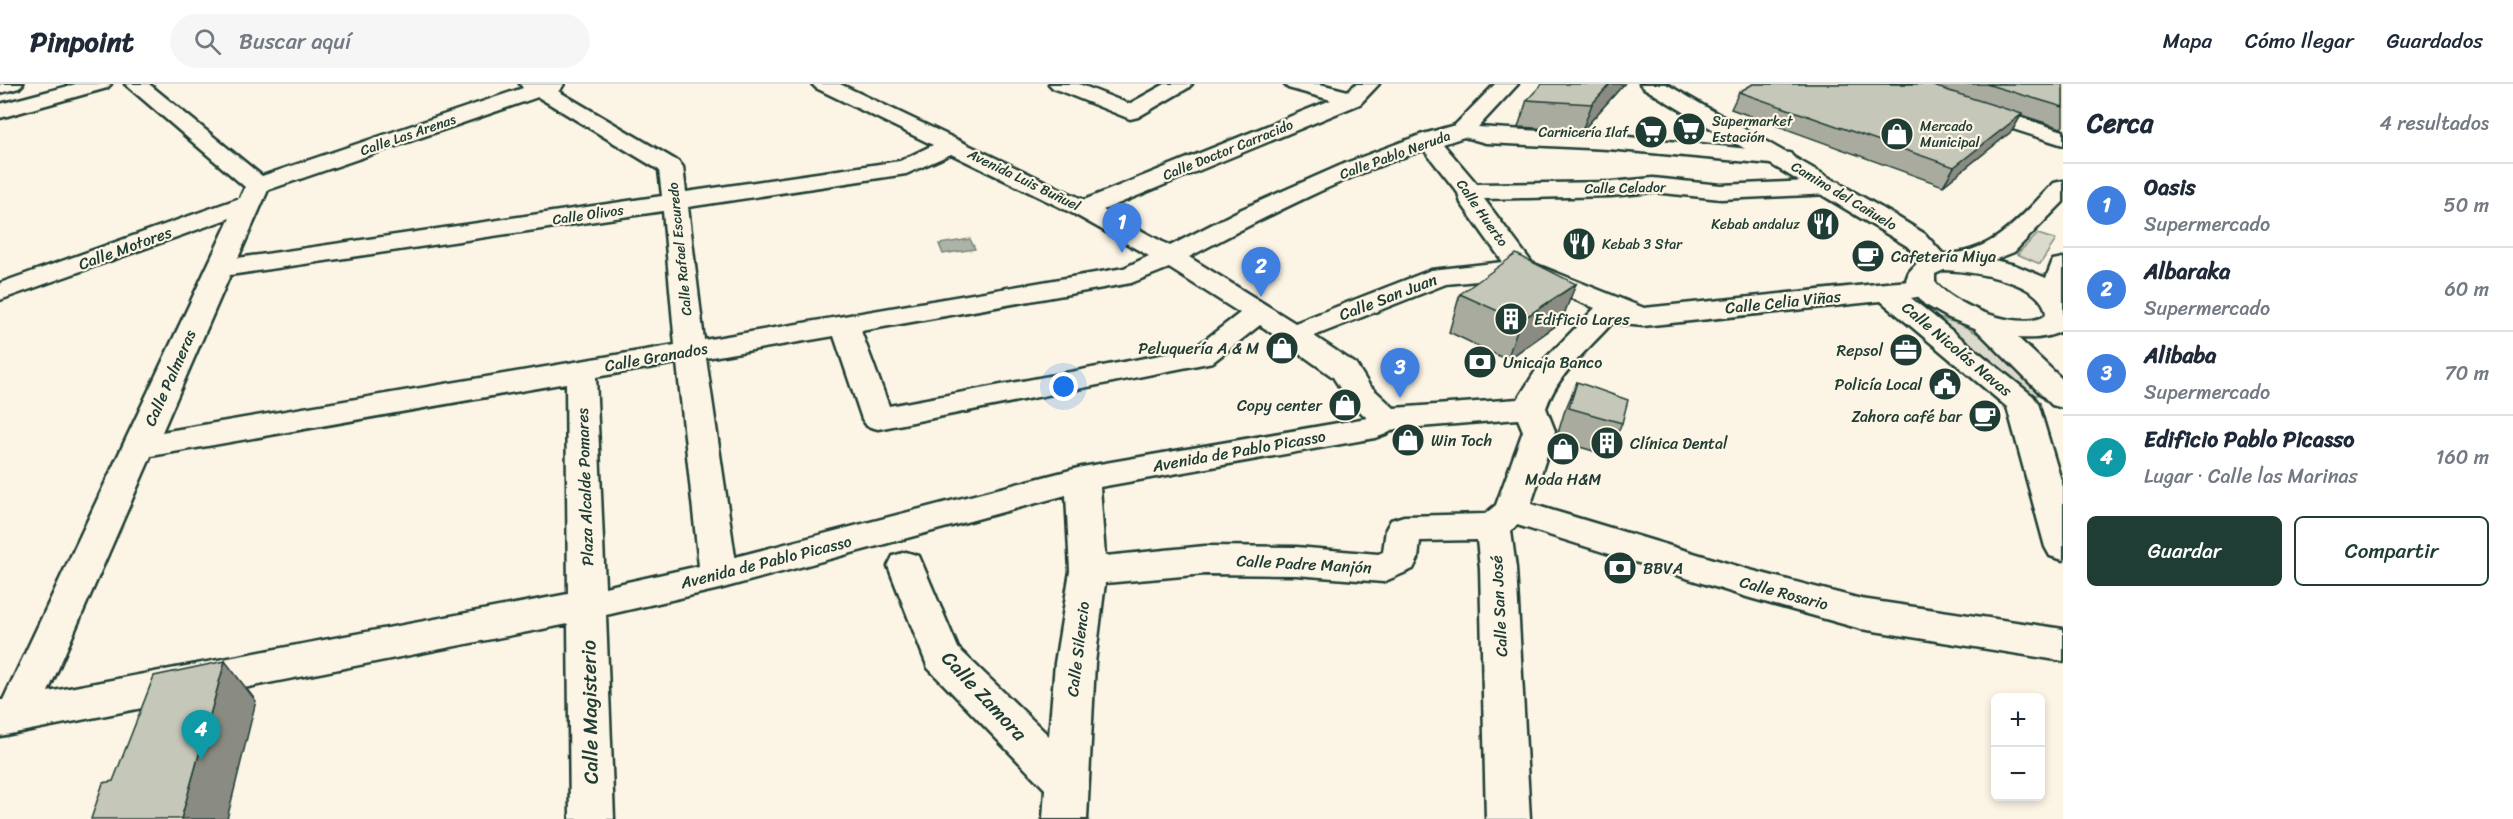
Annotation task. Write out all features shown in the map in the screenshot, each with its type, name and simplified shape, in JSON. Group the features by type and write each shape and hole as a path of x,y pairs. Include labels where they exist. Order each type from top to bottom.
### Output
{"street":[{"path":"0,87 12,84"},
{"path":"0,111 100,84"},
{"path":"136,84 253,194"},
{"name":"Avenida Luis Buñuel","path":"822,84 1083,209 1170,257 1293,334 1345,371 1358,392 1387,419"},
{"path":"1060,84 1130,112 1181,84"},
{"path":"1295,84 1360,92"},
{"path":"1463,130 1507,84"},
{"name":"Camino del Cañuelo","path":"1651,84 1782,158 1916,240 1941,271 1948,307 1986,322"},
{"path":"1892,84 2063,138"},
{"name":"Calle Las Arenas","path":"253,194 543,86"},
{"name":"Calle Rafael Escuredo","path":"543,86 671,167 690,351"},
{"name":"Calle Doctor Carracido","path":"1083,209 1360,92"},
{"name":"Calle Pablo Neruda","path":"1170,257 1251,214 1354,168 1428,140 1463,130 1486,136 1608,142 1782,158"},
{"name":"Calle Huerto","path":"1428,140 1470,192 1473,203 1522,270"},
{"name":"Calle Olivos","path":"219,269 906,167 952,145"},
{"path":"1728,154 1780,189"},
{"name":"Calle Celador","path":"1470,192 1611,189 1653,185 1721,192 1831,187"},
{"path":"1941,271 2005,246 2063,188"},
{"name":"Calle Palmeras","path":"8,716 138,447 253,194"},
{"name":"Calle Motores","path":"0,292 253,194"},
{"name":"Calle Granados","path":"138,447 1131,274 1170,257"},
{"path":"2057,323 2063,266"},
{"path":"1522,270 1643,317"},
{"name":"Calle San Juan","path":"1293,334 1441,276 1522,270"},
{"path":"1941,271 2005,271 2025,279 2057,323"},
{"name":"Calle Celia Viñas","path":"1530,408 1532,398 1546,378 1605,314 1643,317 1886,291 1941,271"},
{"name":"Calle Nicolás Navas","path":"1886,291 2022,403 2063,547"},
{"path":"844,324 878,418 1202,356 1259,312"},
{"path":"1986,322 2010,328 2032,329 2057,323"},
{"path":"1986,322 2063,398"},
{"path":"690,351 719,575"},
{"name":"Plaza Alcalde Pomares","path":"581,370 588,605"},
{"name":"Avenida de Pablo Picasso","path":"8,716 588,605 719,575 1082,479 1375,427 1387,419 1530,408"},
{"name":"Calle San José","path":"1508,819 1498,568 1502,519 1539,431 1530,408"},
{"name":"Calle Silencio","path":"1065,800 1075,663 1088,571 1082,479"},
{"name":"Calle Padre Manjón","path":"1088,571 1205,560 1296,561 1383,568 1400,559 1404,530 1502,519"},
{"name":"Calle Rosario","path":"1502,519 1861,614 2063,645"},
{"name":"Calle Zamora","path":"906,566 942,657 1065,800"},
{"name":"Calle Magisterio","path":"588,605 592,819"},
{"path":"161,725 176,684"}],"shaded area":[{"path":"2038,234 2056,240 2040,264 2017,254"},
{"path":"970,239 975,249 943,254 939,244"},
{"path":"1932,316 1959,324 1981,336 2014,365 2039,395 2031,395"}],"building":[{"path":"1542,84 1610,84 1592,104 1527,100"},
{"name":"Mercado Municipal","path":"1753,84 1927,84 2022,114 1954,167 1739,92"},
{"path":"1986,84 2063,84 2063,107"},
{"path":"1516,254 1576,284 1520,321 1460,294"},
{"path":"1577,382 1628,400 1622,423 1569,408"},
{"path":"225,661 181,819 91,819 103,783 113,781 154,676"}],"place":[{"name":"Supermarket Estación","path":"1689,129"},
{"name":"Carnicería Ilaf","path":"1651,132"},
{"name":"Mercado Municipal","path":"1897,134"},
{"name":"Kebab andaluz","path":"1823,224"},
{"name":"Kebab 3 Star","path":"1579,244"},
{"name":"Oasis","path":"1122,253"},
{"name":"Cafetería Miya","path":"1868,256"},
{"name":"Albaraka","path":"1261,297"},
{"name":"Edificio Lares","path":"1511,319"},
{"name":"Peluquería A & M","path":"1282,348"},
{"name":"Repsol","path":"1906,350"},
{"name":"Unicaja Banco","path":"1480,362"},
{"name":"Policía Local","path":"1945,384"},
{"name":"Alibaba","path":"1400,398"},
{"name":"Copy center","path":"1345,405"},
{"name":"Zahora café bar","path":"1985,416"},
{"name":"Win Toch","path":"1408,440"},
{"name":"Clínica Dental","path":"1607,443"},
{"name":"Moda H&M","path":"1563,449"},
{"name":"BBVA","path":"1620,568"},
{"name":"Edificio Pablo Picasso","path":"201,760"}]}
